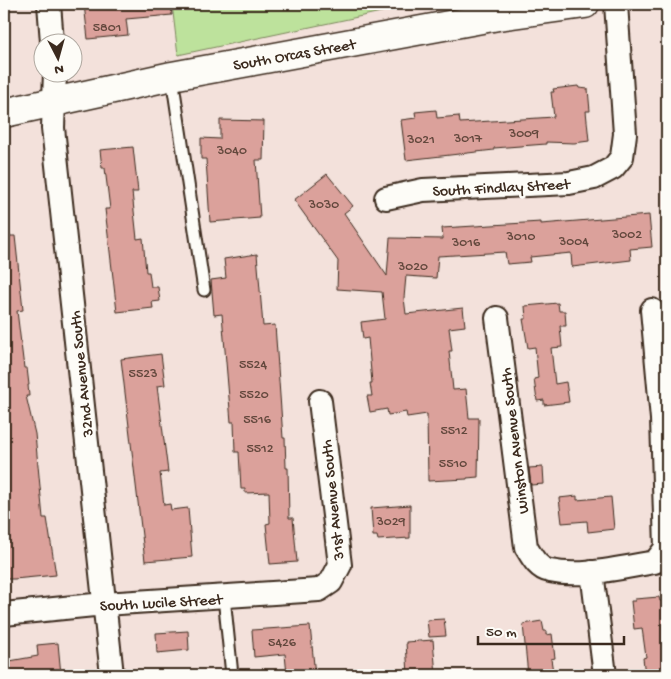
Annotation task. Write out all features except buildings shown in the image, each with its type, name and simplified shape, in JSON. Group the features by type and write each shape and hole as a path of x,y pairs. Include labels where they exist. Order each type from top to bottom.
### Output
{"street":[{"path":"49,4 51,32"},
{"name":"South Orcas Street","path":"4,113 172,76 498,16 585,4"},
{"name":"South Findlay Street","path":"386,198 423,190 569,183 594,178 613,168 622,157 625,134 616,4"},
{"name":"32nd Avenue South","path":"54,82 53,128 112,675"},
{"path":"605,675 592,572 655,562 666,548 662,419 652,310"},
{"name":"Winston Avenue South","path":"497,318 526,547 534,562 549,571 592,572"},
{"name":"31st Avenue South","path":"319,590 331,582 340,565 320,401"},
{"name":"South Lucile Street","path":"4,614 104,604 319,590"}],"lane":[{"path":"172,76 204,290"},
{"path":"224,597 232,675"}],"green space":[{"path":"172,4 419,4 178,55"}]}
